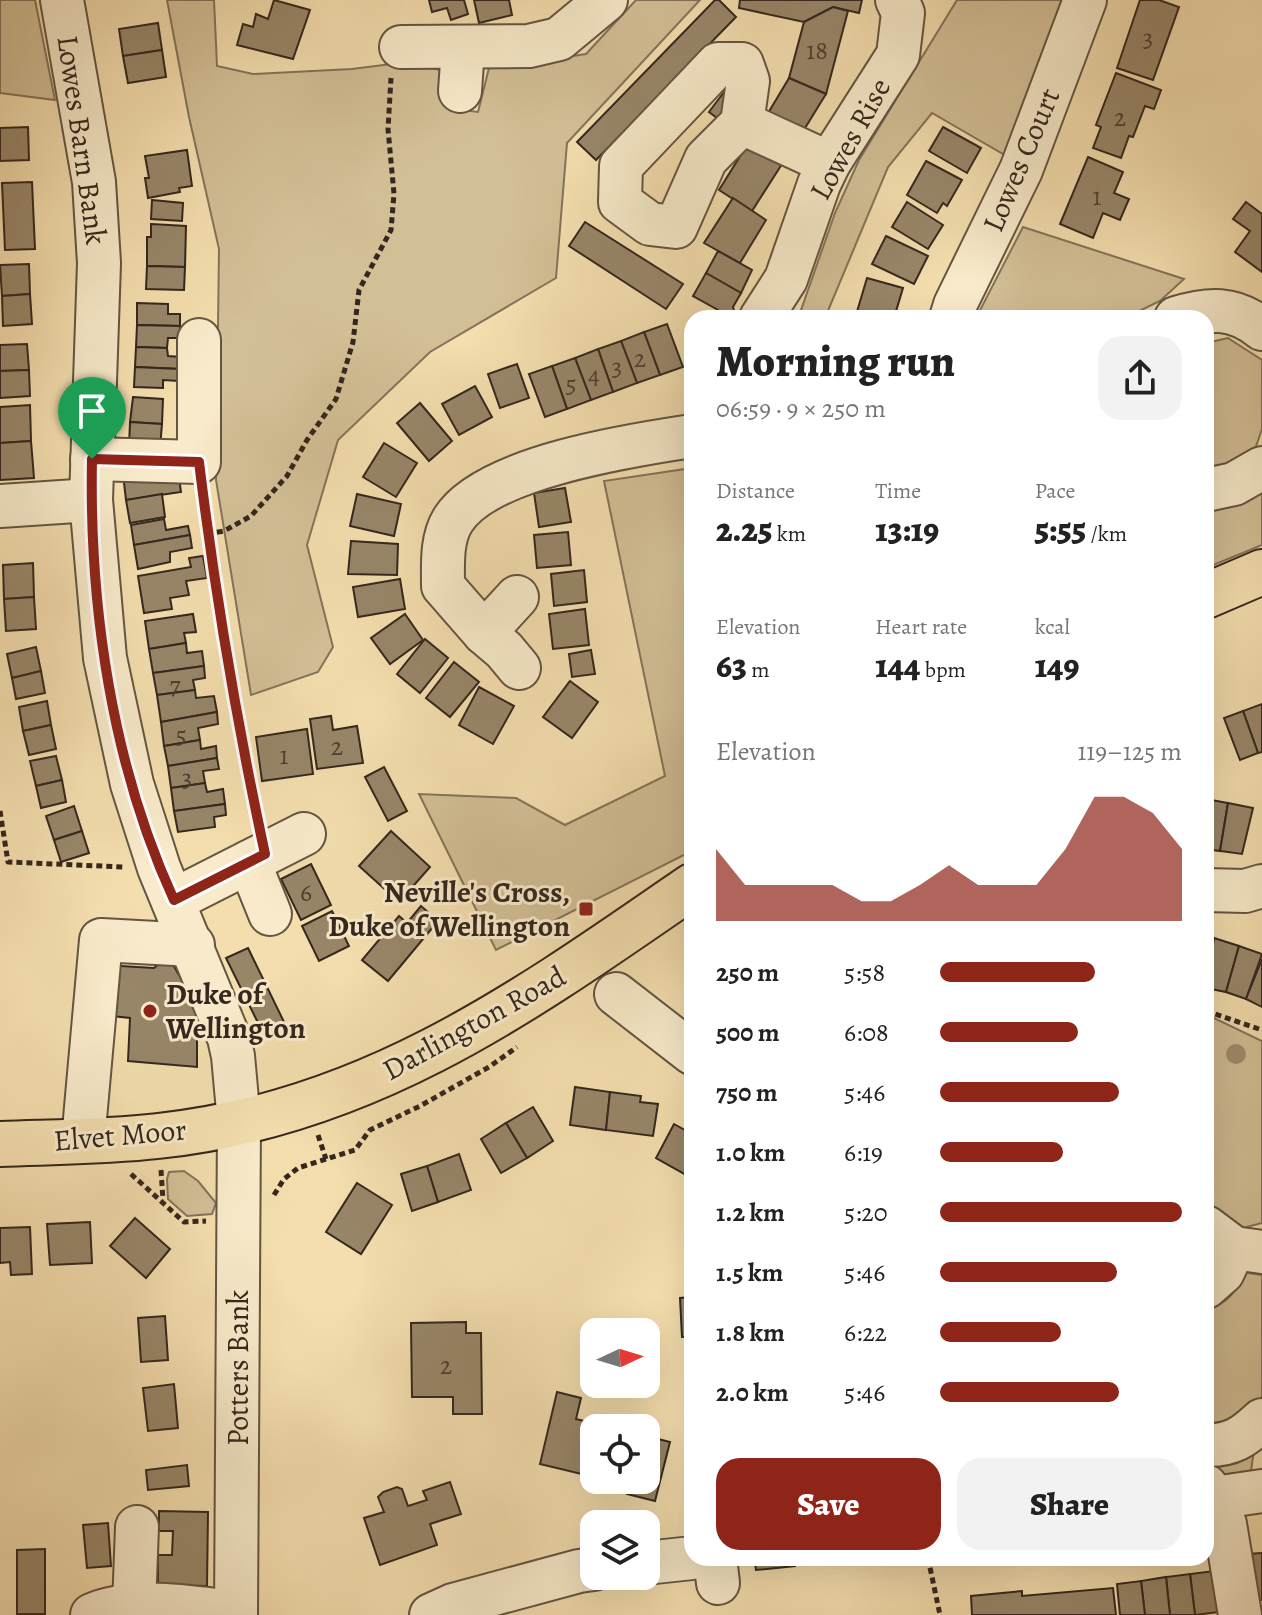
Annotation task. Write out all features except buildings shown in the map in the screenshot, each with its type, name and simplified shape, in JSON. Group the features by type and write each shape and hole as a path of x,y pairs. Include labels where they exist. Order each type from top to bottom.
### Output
{"highway":[{"path":"1214,593 1262,572"},
{"name":"Darlington Road","path":"239,1122 325,1099 408,1065 453,1042 561,976 684,891"},
{"name":"Elvet Moor","path":"0,1144 160,1136 239,1122"}],"street":[{"name":"Lowes Barn Bank","path":"62,0 94,182 99,263 91,500 99,605 111,693 132,784 167,884 229,1038 239,1122"},
{"path":"401,47 529,46 559,39 606,0"},
{"name":"Lowes Rise","path":"766,310 786,279 829,163 898,55 903,13 897,0"},
{"name":"Lowes Court","path":"953,310 1021,170 1085,0"},
{"path":"460,91 463,48"},
{"path":"742,123 829,163"},
{"path":"1214,310 1234,313 1262,329"},
{"path":"92,459 199,462 199,340"},
{"path":"519,668 443,586 443,554 451,523 467,502 517,477 608,449 684,437"},
{"path":"1214,488 1234,484 1262,468"},
{"path":"0,506 91,500"},
{"path":"484,633 517,597"},
{"path":"167,884 257,858 304,834"},
{"path":"257,858 270,914"},
{"path":"1214,890 1245,891 1262,886"},
{"path":"83,1141 101,940 193,945"},
{"path":"616,994 684,1047"},
{"name":"Potters Bank","path":"236,1614 239,1122"},
{"path":"1214,1280 1223,1272 1234,1242"},
{"path":"1214,1444 1232,1443 1247,1435 1262,1420"},
{"path":"1214,1498 1262,1491"},
{"path":"1231,1520 1240,1615"},
{"path":"134,1607 137,1527"},
{"path":"660,1564 684,1565"},
{"path":"431,1615 453,1605 580,1573"},
{"path":"92,1615 103,1610 134,1607 189,1607 236,1614"}],"path":[{"path":"207,534 224,531 251,516 287,476 307,440 336,399 353,342 359,290 391,230 394,194 388,129 392,71 401,47"},
{"path":"199,462 207,534 249,782 257,858"},
{"path":"0,811 8,862 167,884"},
{"path":"1214,1014 1262,1030"},
{"path":"117,1174 131,1174 184,1222 215,1221"},
{"path":"930,1566 940,1615"}],"shaded area":[{"path":"0,0 35,0 55,100 0,93"},
{"path":"167,0 214,0 217,66 253,74 352,69 407,62 444,71 456,109 478,112 489,68 586,54 636,0 700,0 567,143 556,278 430,352 338,440 307,545 333,647 318,672 251,695 216,480 219,249"},
{"path":"957,0 1072,0 1010,158 932,113 888,167 828,310 801,310 835,213 859,160"},
{"path":"1023,227 1184,279 1160,301 1141,310 980,310"},
{"path":"1228,338 1262,360 1262,429 1254,452 1214,469 1214,341"},
{"path":"684,469 684,855 496,950 419,794 516,798 565,825 665,776 604,481"},
{"path":"1262,488 1262,545 1214,565 1214,503"},
{"path":"1214,1018 1262,1041 1262,1223 1239,1229 1214,1224"},
{"path":"184,1171 198,1181 216,1203 212,1214 187,1216 168,1199 169,1172"},
{"path":"1241,1272 1262,1275 1262,1396 1256,1412 1214,1435 1214,1307 1230,1297"},
{"path":"1255,1442 1249,1486 1214,1473 1214,1451"}],"place":[{"name":"Neville's Cross, Duke of Wellington","path":"586,909"},
{"name":"Duke of Wellington","path":"150,1011"}],"route":[{"path":"92,459 199,462 209,548 249,782 265,854 174,900 159,868 132,784 113,705 99,605 91,500 92,459"}]}
